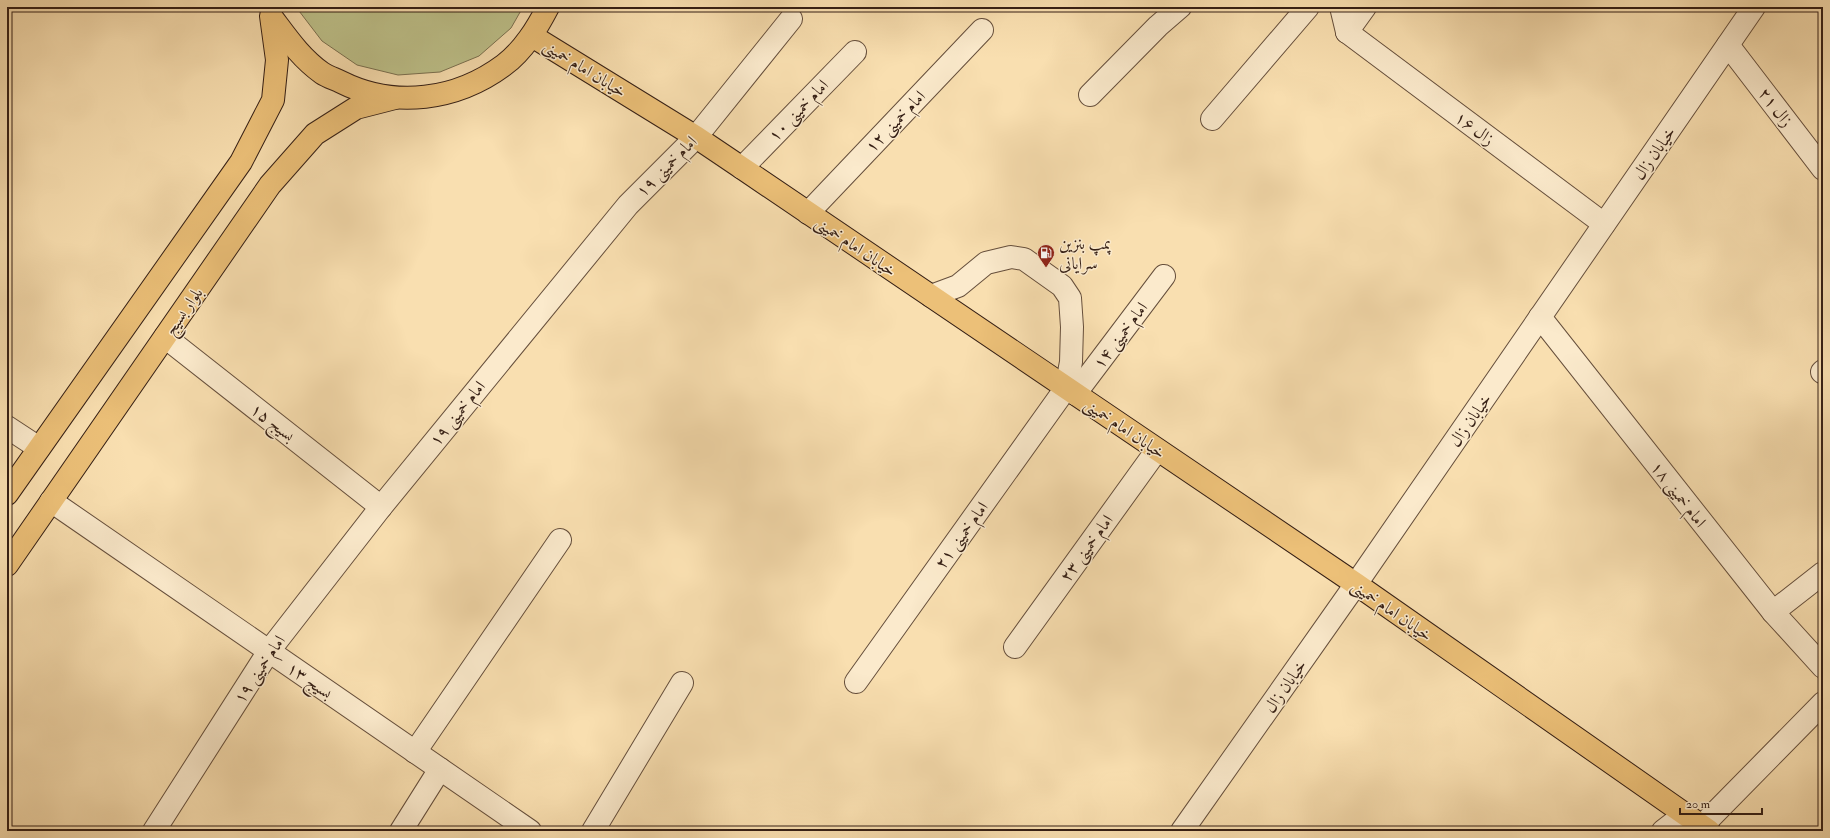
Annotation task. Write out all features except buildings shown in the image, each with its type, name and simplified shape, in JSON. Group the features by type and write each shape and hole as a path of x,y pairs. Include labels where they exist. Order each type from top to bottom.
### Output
{"main road":[{"path":"270,12 293,48 323,73 357,90 395,98 434,97 472,85 505,64 532,36 548,7"},
{"path":"7,494 241,162 273,100 277,60 270,12"},
{"name":"خیابان امام خمینی","path":"532,36 696,137 742,168 1356,584 1699,824"},
{"name":"بلوار بسیج","path":"7,565 270,185 315,134 356,108 395,98"}],"street":[{"path":"1090,95 1158,26 1180,7"},
{"path":"1212,119 1308,7"},
{"path":"1341,7 1347,32"},
{"path":"1347,32 1365,7"},
{"name":"خیابان زال","path":"1182,831 1356,584 1754,7"},
{"name":"امام خمینی ۱۹","path":"154,831 270,652 381,507 628,205 696,137 791,19"},
{"name":"امام خمینی ۱۲","path":"808,213 982,30"},
{"name":"زال ۱۶","path":"1347,32 1604,224"},
{"name":"زال ۲۱","path":"1728,45 1823,168"},
{"name":"امام خمینی ۱۰","path":"742,168 855,52"},
{"path":"931,296 958,286 986,263 1011,257 1024,259 1062,286 1070,298 1072,327 1071,391"},
{"name":"امام خمینی ۱۴","path":"1071,391 1164,276"},
{"name":"امام خمینی ۱۸","path":"1540,317 1773,612 1823,666"},
{"name":"بسیج ۱۵","path":"165,337 381,507"},
{"name":"امام خمینی ۲۱","path":"856,682 1071,391"},
{"path":"7,427 39,448"},
{"name":"امام خمینی ۲۳","path":"1015,647 1157,450"},
{"name":"بسیج ۱۳","path":"51,501 530,831"},
{"path":"415,752 560,540"},
{"path":"1773,612 1823,573"},
{"path":"593,831 682,683"},
{"path":"1663,831 1699,824 1823,703"},
{"path":"401,831 440,769"}],"green space":[{"path":"296,7 523,7 511,28 479,56 440,72 398,75 357,65 322,41"}],"place":[{"name":"پمپ بنزین سرایانی","path":"1046,268"}]}
